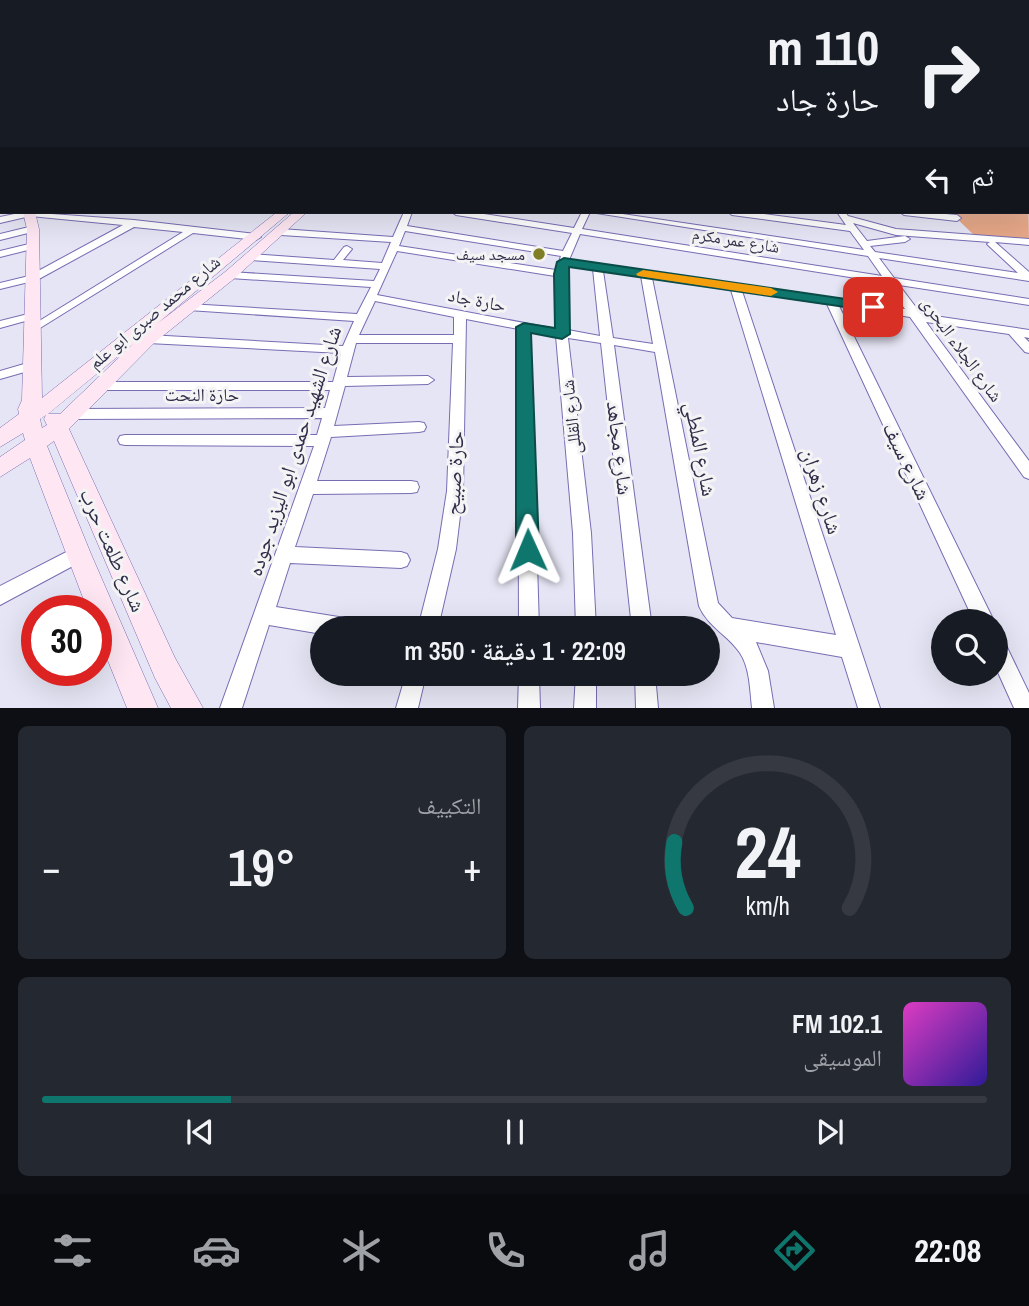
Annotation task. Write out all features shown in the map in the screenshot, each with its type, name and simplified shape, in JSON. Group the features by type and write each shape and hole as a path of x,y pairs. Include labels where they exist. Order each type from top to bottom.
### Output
{"main road":[{"name":"شارع محمد صبرى ابو علم","path":"48,413 282,214"},
{"name":"شارع محمد صبرى ابو علم","path":"0,439 99,386 148,340 230,275 299,214"},
{"name":"شارع طلعت حرب","path":"31,218 31,366 48,413 165,668 188,708"},
{"name":"شارع طلعت حرب","path":"48,413 36,445 78,554 143,708"},
{"path":"0,468 36,445"}],"street":[{"name":"شارع الشهيد حمدى ابو اليزيد جوده","path":"231,708 325,436 349,344 407,214"},
{"name":"شارع عمر مكرم","path":"482,214 577,232 1029,302"},
{"path":"524,223 531,214"},
{"name":"شارع القللى","path":"585,214 563,264 562,334 582,533 585,616"},
{"path":"609,214 868,249 1029,278"},
{"path":"746,214 853,229"},
{"path":"843,215 887,230 937,238 992,244 1029,244"},
{"name":"شارع الجلاء البحرى","path":"843,215 1022,454 1029,473"},
{"path":"953,215 977,238"},
{"path":"0,220 31,218 134,223 256,237"},
{"path":"0,237 31,218"},
{"path":"0,286 33,278 134,223"},
{"path":"316,234 326,224"},
{"path":"0,325 32,323 192,230"},
{"path":"281,232 397,239 831,301 1029,334"},
{"path":"868,249 893,239 977,238 1029,244"},
{"path":"397,239 563,264"},
{"path":"992,244 1029,278"},
{"path":"0,254 33,246"},
{"path":"336,263 346,249"},
{"path":"251,257 386,266"},
{"name":"شارع مجاهد","path":"598,267 641,616"},
{"name":"شارع الملطي","path":"646,274 709,606 725,626"},
{"name":"حارة جاد","path":"230,275 373,290 460,314 607,342 661,349"},
{"name":"شارع زهران","path":"735,287 869,708"},
{"name":"شارع سيف","path":"831,301 978,609"},
{"path":"188,307 359,318"},
{"name":"حارة صبيح","path":"431,616 447,549 454,501 460,314"},
{"path":"524,327 529,616"},
{"path":"1013,332 1029,349"},
{"path":"148,340 349,344 459,339"},
{"path":"0,375 31,366"},
{"path":"99,386 338,384 428,380"},
{"name":"حارة النحت","path":"48,413 331,413"},
{"path":"125,440 325,436 419,427"},
{"path":"308,488 411,487"},
{"path":"0,596 78,554"},
{"path":"284,555 401,561"},
{"path":"263,614 310,622"},
{"path":"725,626 850,648"},
{"path":"725,626 741,638 752,652 763,708"},
{"path":"1008,672 1025,708"},
{"path":"407,708 413,686"},
{"path":"529,686 529,708"},
{"path":"586,686 586,708"},
{"path":"646,686 647,708"}],"shaded area":[{"path":"952,214 1028,214 1029,244 977,238"}],"slow traffic":[{"path":"643,274 771,292"}],"place":[{"name":"مسجد سيف","path":"539,254"}],"route":[{"path":"528,550 524,327 562,334 560,274 564,262 873,307"}]}
